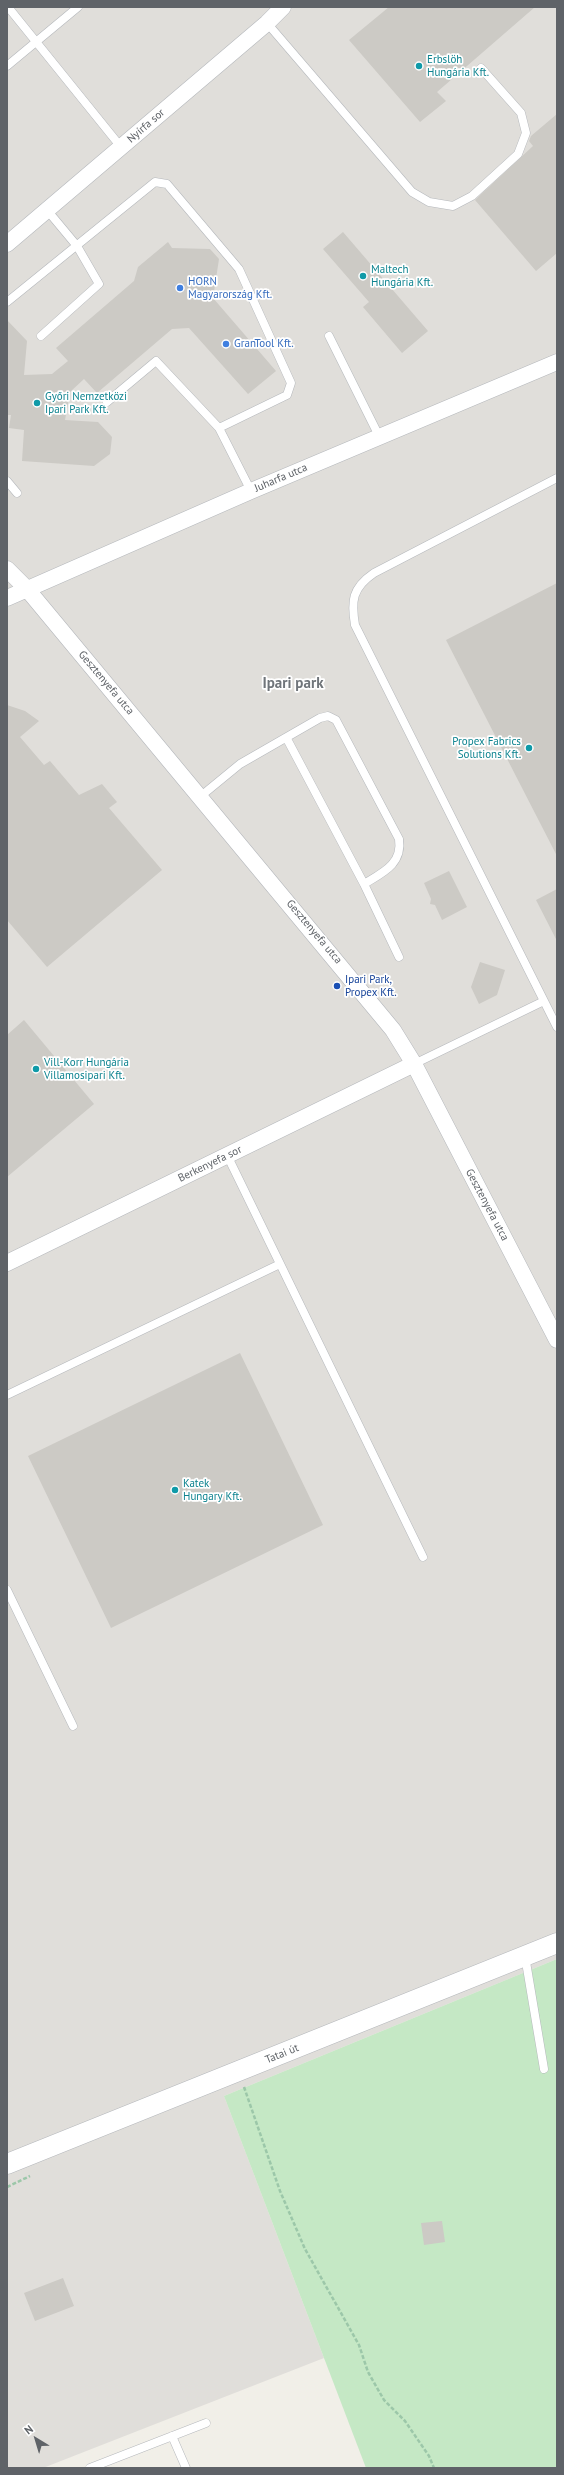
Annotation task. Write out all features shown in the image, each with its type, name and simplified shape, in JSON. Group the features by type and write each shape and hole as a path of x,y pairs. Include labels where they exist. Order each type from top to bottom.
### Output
{"street":[{"name":"Nyírfa sor","path":"7,244 267,23 283,7"},
{"name":"Juharfa utca","path":"7,598 379,436 557,362"},
{"name":"Gesztenyefa utca","path":"7,569 27,589 201,796 393,1030 414,1064 557,1340"},
{"name":"Berkenyefa sor","path":"7,1262 414,1064"},
{"name":"Tatai út","path":"7,2164 557,1943"}],"lane":[{"path":"8,7 121,147"},
{"path":"7,66 78,7"},
{"path":"267,23 412,192 429,202 453,206 472,196 518,154 526,133 521,113 481,68"},
{"path":"7,302 155,182 167,184 240,269 291,383 287,395 219,428"},
{"path":"41,336 99,284 77,246 47,210"},
{"path":"329,336 379,436"},
{"path":"107,402 156,361 219,428 251,491"},
{"path":"557,478 374,573 362,581 356,591 352,607 355,625 557,1027"},
{"path":"7,481 17,493"},
{"path":"201,796 240,764 287,739 320,718 328,716 336,720 399,839 400,847 396,862 384,872 364,884"},
{"path":"287,739 364,884 399,957"},
{"path":"414,1064 544,1001"},
{"path":"227,1155 423,1556"},
{"path":"7,1395 280,1264"},
{"path":"7,1590 73,1726"},
{"path":"525,1955 544,2069"},
{"path":"90,2468 206,2423"},
{"path":"172,2436 186,2468"}],"path":[{"path":"236,2073 242,2084 280,2191 305,2250 359,2345 368,2372 384,2400 405,2421 429,2456 434,2468"}],"shaded area":[{"path":"7,7 557,7 557,1959 224,2096 324,2358 43,2468 7,2468"}],"green space":[{"path":"557,1959 557,2468 366,2468 224,2096"}],"building":[{"name":"Erbslöh Hungária Kft.","path":"389,7 535,7 437,92 446,101 420,122 349,40"},
{"path":"557,114 557,253 536,271 475,200 533,146 529,141 531,136"},
{"name":"Maltech Hungária Kft.","path":"343,232 428,331 402,353 363,307 369,302 323,249"},
{"path":"168,242 172,248 210,249 219,259 213,298 276,371 248,394 189,328 172,329 97,393 84,379 70,392 65,420 98,422 112,437 110,454 94,466 22,461 24,430 9,428 11,415 7,415 7,320 27,341 24,375 52,374 68,361 56,348 134,281 138,267"},
{"name":"Propex Fabrics Solutions Kft.","path":"557,583 557,856 446,640"},
{"path":"7,705 25,711 39,721 20,737 44,765 50,761 79,795 102,784 117,802 109,808 162,870 47,967 7,920"},
{"path":"449,871 467,907 442,920 435,905 430,904 431,899 424,883"},
{"path":"557,889 557,941 536,900"},
{"path":"480,962 505,970 497,995 479,1004 471,987"},
{"name":"Vill-Korr Hungária Villamosipari Kft.","path":"24,1020 94,1104 7,1177 7,1035"},
{"name":"Katek Hungary Kft.","path":"240,1353 323,1525 111,1628 28,1456"},
{"path":"442,2221 445,2242 424,2245 421,2223"},
{"path":"63,2278 74,2306 35,2321 24,2293"}],"place":[{"name":"Erbslöh Hungária Kft.","path":"419,66"},
{"name":"Maltech Hungária Kft.","path":"363,276"},
{"name":"HORN Magyarország Kft.","path":"180,288"},
{"name":"GranTool Kft.","path":"226,344"},
{"name":"Győri Nemzetközi Ipari Park Kft.","path":"37,403"},
{"name":"Propex Fabrics Solutions Kft.","path":"529,748"},
{"name":"Ipari Park, Propex Kft.","path":"337,986"},
{"name":"Vill-Korr Hungária Villamosipari Kft.","path":"36,1069"},
{"name":"Katek Hungary Kft.","path":"175,1490"}],"district":[{"name":"Ipari park","path":"293,684"}]}
